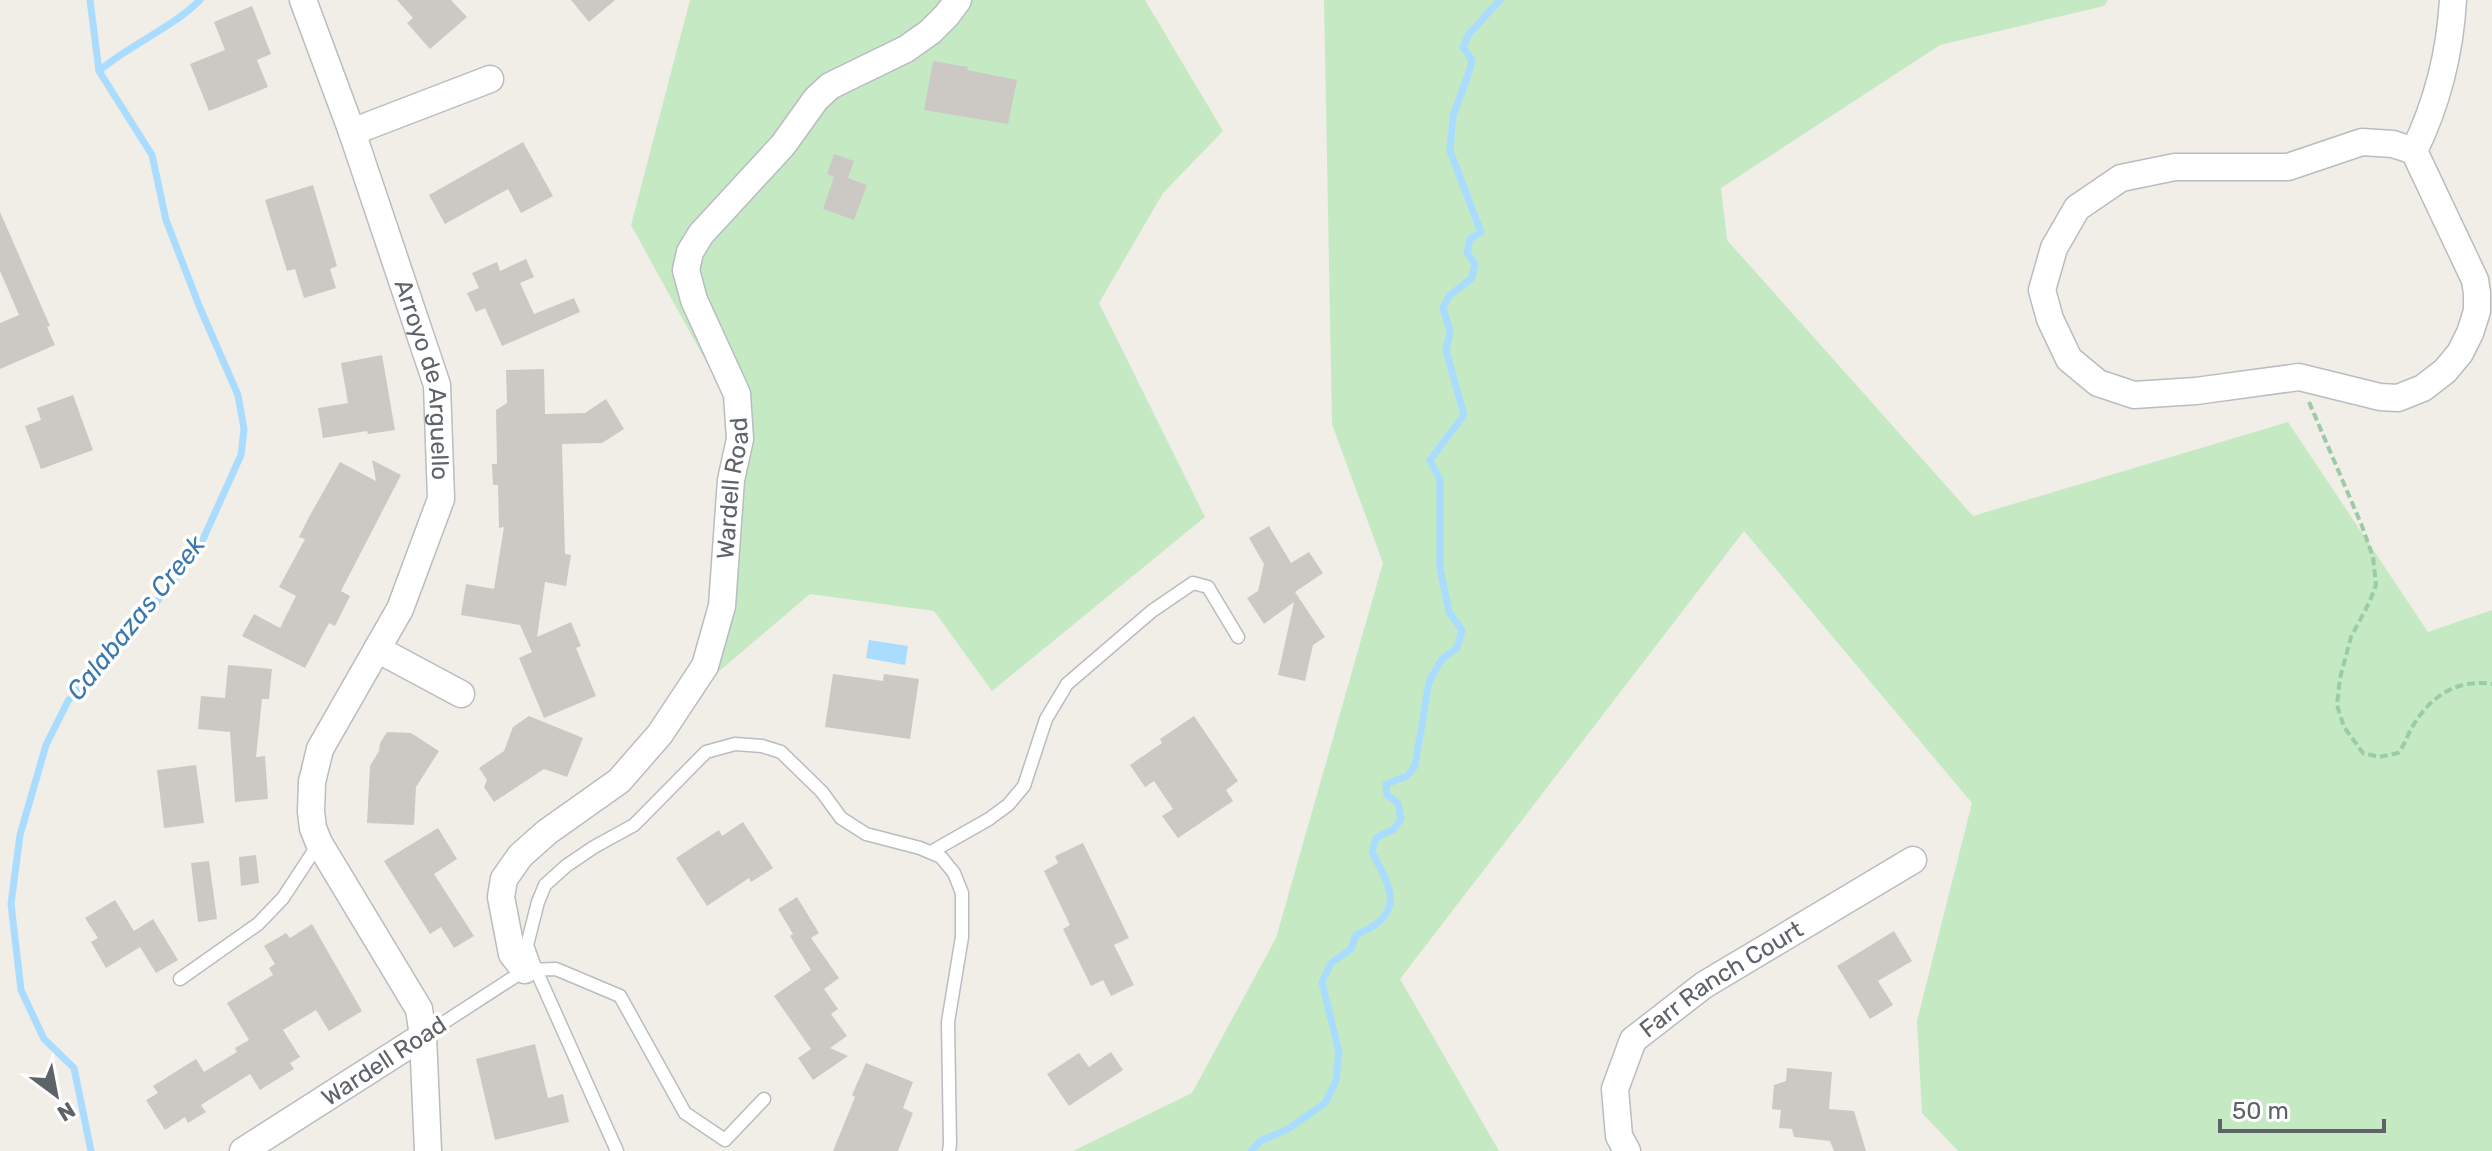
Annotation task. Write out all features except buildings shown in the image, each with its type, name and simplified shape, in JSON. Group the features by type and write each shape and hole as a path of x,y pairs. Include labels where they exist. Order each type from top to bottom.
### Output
{"street":[{"name":"Arroyo de Arguello","path":"303,0 352,132 437,385 441,499 400,609 320,749 312,782 311,812 319,843 419,1009 428,1151"},
{"name":"Wardell Road","path":"531,970 512,954 501,897 504,879 520,856 547,832 619,781 660,734 705,666 722,606 731,480 740,439 737,394 694,300 686,270 690,252 701,234 783,145 816,99 830,86 906,49 930,32 958,0"},
{"path":"2414,151 2445,66 2453,0"},
{"path":"352,132 490,79"},
{"path":"2362,142 2393,144 2414,151 2475,280 2477,311 2460,353 2445,371 2423,388 2398,398 2380,397 2299,377 2196,391 2134,395 2098,383 2069,359 2050,319 2042,290 2054,248 2077,208 2121,178 2175,167 2288,167 2362,142"},
{"path":"377,649 461,694"},
{"name":"Farr Ranch Court","path":"1627,1151 1619,1136 1615,1089 1633,1040 1704,985 1913,860"},
{"name":"Wardell Road","path":"243,1151 423,1036"}],"lane":[{"path":"931,852 1008,805 1024,786 1046,719 1067,684 1152,611 1193,583 1208,587 1238,637"},
{"name":"Wardell Road","path":"617,1151 531,970 527,945 545,885 566,866 634,825 706,752 735,744 762,746 781,752 822,792 841,818 866,834 931,852"},
{"path":"180,979 258,924 283,898 319,843"},
{"path":"931,852 941,857 954,873 962,893 962,937 948,1022 949,1151"},
{"path":"531,970 556,969 620,996 685,1113 725,1140 764,1099"},
{"name":"Wardell Road","path":"423,1036 531,970"}],"path":[{"path":"2299,377 2373,557 2376,585 2351,637 2340,678 2337,705 2344,727 2363,753 2379,757 2398,753 2426,708 2439,696 2457,685 2492,684"}],"green space":[{"path":"690,0 1145,0 1223,131 1163,193 1099,303 1205,517 992,691 934,611 810,594 717,673 731,604 741,482 749,440 631,225"},
{"path":"1324,0 2108,0 2104,6 1940,45 1721,188 1727,240 1973,516 2288,422 2428,632 2492,610 2492,1151 1958,1151 1922,1113 1917,1021 1972,803 1744,531 1400,979 1499,1151 1073,1151 1192,1093 1276,938 1383,563 1332,424"}],"water":[{"path":"869,640 908,646 905,665 866,658"}],"waterway":[{"name":"Calabazas Creek","path":"90,0 99,71 152,155 166,220 238,395 244,429 241,455 200,546 156,603 68,701 46,745 20,835 11,904 21,990 44,1039 74,1068 91,1151"},
{"path":"99,71 176,20 200,0"},
{"path":"1251,1151 1260,1141 1288,1129 1325,1103 1336,1081 1339,1052 1322,982 1331,963 1351,949 1356,935 1372,927 1388,910 1389,890 1372,852 1376,838 1394,829 1401,819 1398,803 1387,795 1386,784 1407,776 1415,766 1429,682 1442,659 1457,648 1462,630 1449,612 1440,568 1440,480 1430,460 1464,415 1446,351 1450,331 1443,308 1449,296 1472,278 1475,264 1467,253 1470,239 1481,232 1450,151 1453,116 1472,60 1463,47 1469,34 1500,0"}]}
